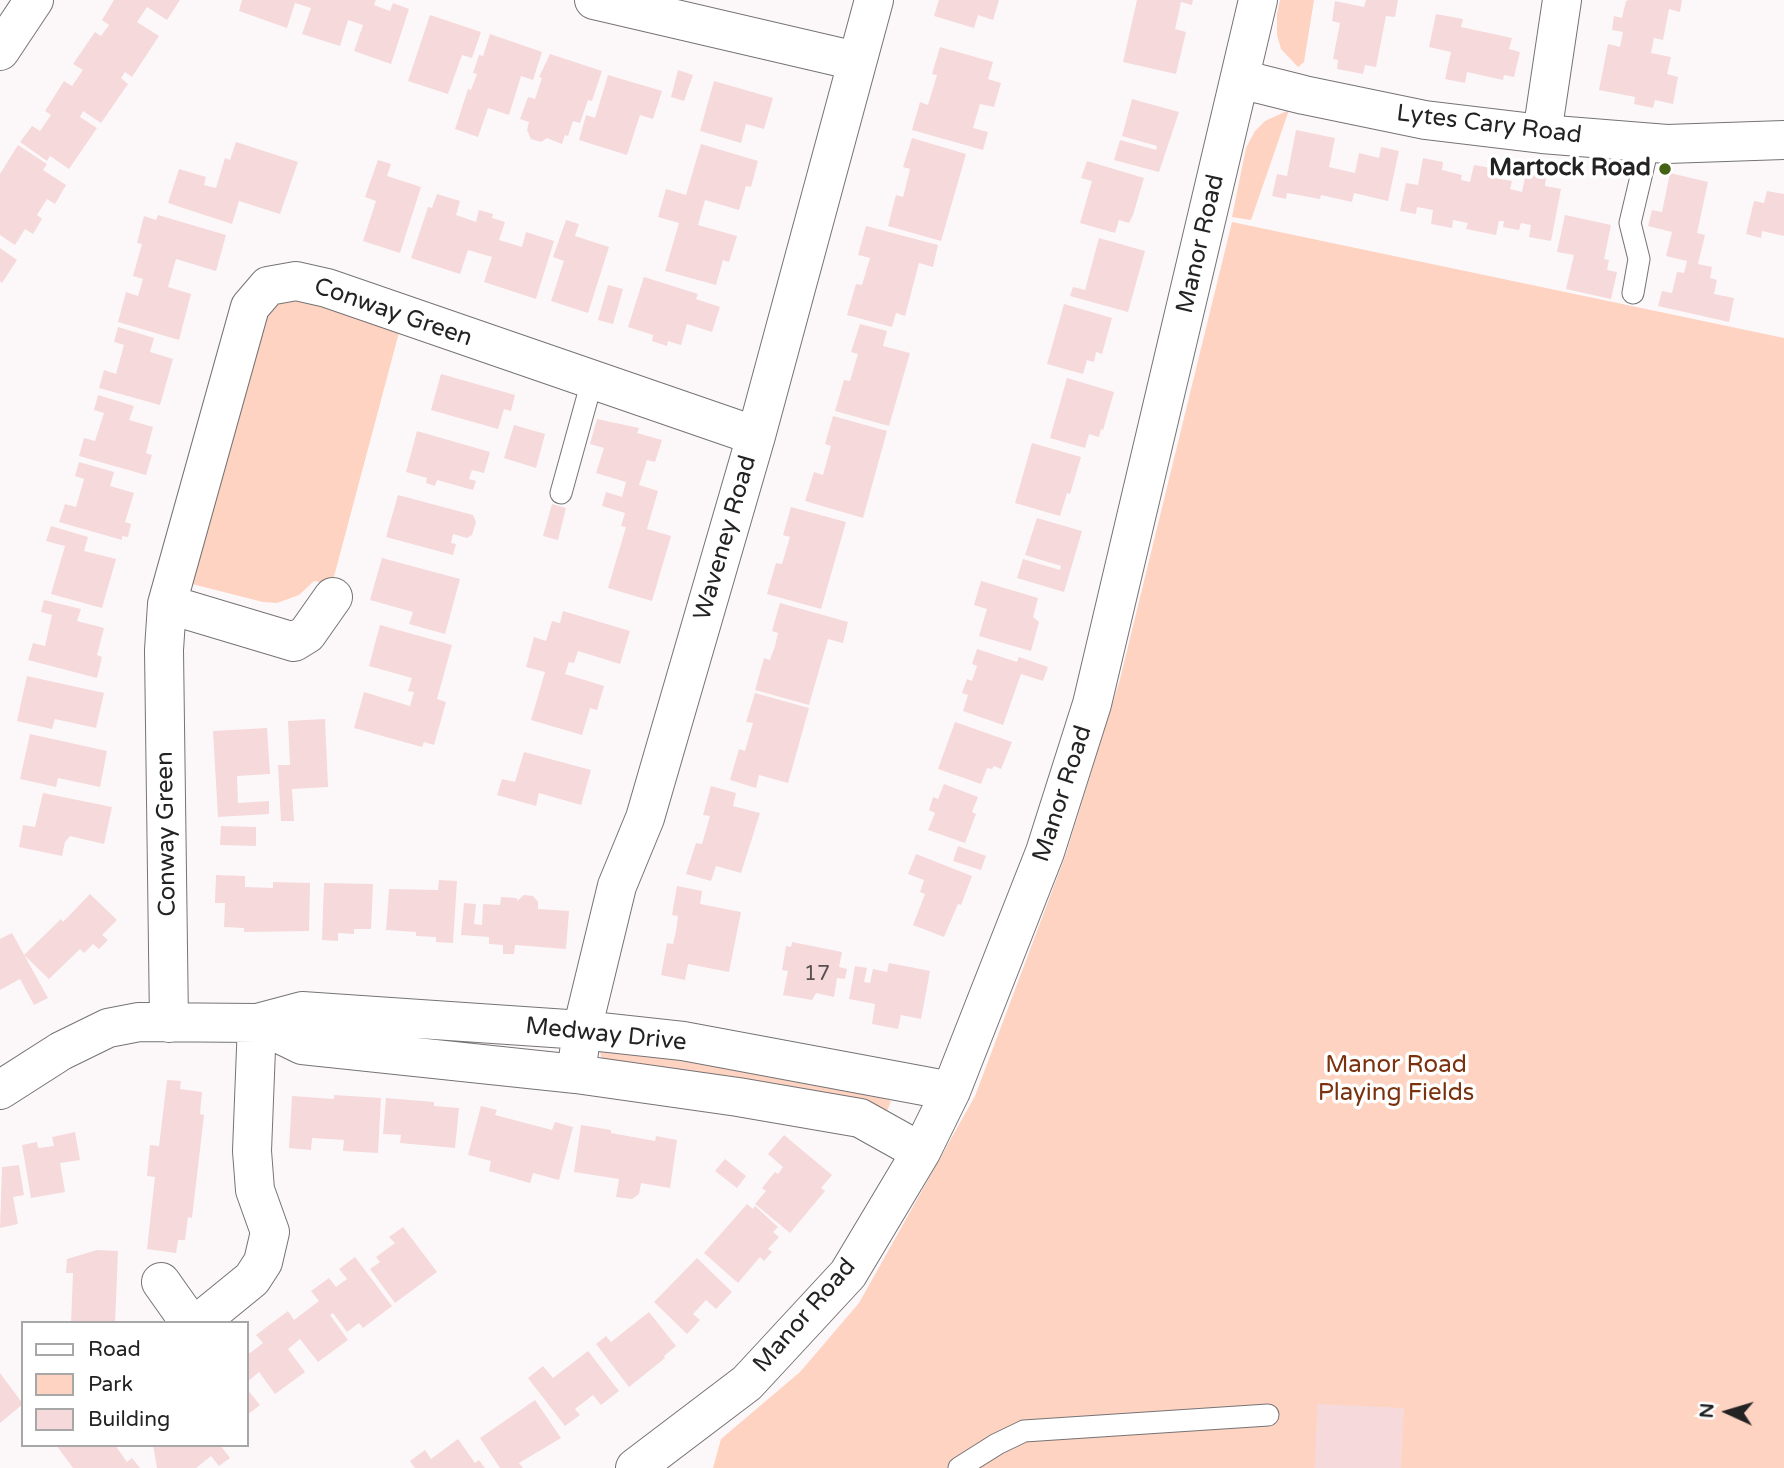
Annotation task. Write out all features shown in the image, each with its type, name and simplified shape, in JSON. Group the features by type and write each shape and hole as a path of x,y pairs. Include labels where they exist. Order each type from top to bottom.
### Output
{"street":[{"path":"0,51 34,0"},
{"path":"594,0 856,61"},
{"name":"Waveney Road","path":"576,1074 582,1030 617,886 645,818 755,436 874,0"},
{"name":"Manor Road","path":"649,1464 747,1383 848,1274 921,1152 951,1091 1045,852 1093,704 1258,0"},
{"path":"1542,134 1562,0"},
{"name":"Lytes Cary Road","path":"1240,79 1425,120 1542,134 1667,144 1784,140"},
{"name":"Conway Green","path":"169,1023 164,650 167,604 250,307 268,286 296,281 327,288 755,436"},
{"path":"167,604 294,642 307,634 333,597"},
{"name":"Medway Drive","path":"0,1090 61,1051 108,1028 139,1022 257,1023 302,1011 582,1030 683,1041 951,1091"},
{"path":"200,1321 252,1279 263,1262 270,1232 255,1190 252,1151 257,1023"},
{"name":"Medway Drive","path":"257,1023 302,1045 576,1074 860,1118 921,1152"},
{"path":"161,1282 189,1321"}],"lane":[{"path":"1633,293 1639,259 1630,223 1648,143"},
{"path":"561,494 592,380"},
{"path":"959,1468 1024,1431 1268,1415"}],"green space":[{"path":"1280,0 1314,0 1304,62 1298,67 1281,49 1277,35"},
{"path":"1289,110 1251,220 1232,217 1246,148 1255,131 1265,121"},
{"name":"Manor Road Playing Fields","path":"1232,222 1784,338 1784,1468 713,1468 721,1439 800,1372 859,1303 975,1096 1066,854 1120,679"},
{"path":"290,296 401,325 332,584 314,581 299,595 277,603 192,584 263,318 275,303"},
{"path":"604,1047 855,1087 891,1101 886,1114 609,1064 601,1057 600,1052"}],"building":[{"path":"114,0 180,0 167,20 147,7 137,22 159,36 132,77 125,72 121,78 128,84 101,123 83,111 80,117 97,128 69,169 50,156 47,161 20,142 32,126 40,131 51,115 45,111 64,81 72,86 83,70 73,64 95,32 101,36 109,25 102,20"},
{"path":"242,0 376,0 374,5 390,11 393,3 409,9 391,64 354,51 363,25 348,20 340,46 302,34 311,8 295,3 287,28 239,11"},
{"path":"939,0 999,0 993,20 978,15 974,28 934,16"},
{"path":"1137,0 1193,0 1192,5 1181,2 1175,29 1186,32 1176,74 1123,62"},
{"path":"1366,0 1398,0 1395,17 1386,16 1376,67 1365,65 1363,74 1337,69 1338,60 1333,59 1340,23 1332,21 1335,1 1364,7"},
{"path":"1682,0 1680,12 1669,9 1663,40 1654,38 1651,53 1671,57 1667,74 1678,77 1673,104 1655,100 1653,108 1634,104 1635,97 1599,90 1608,44 1620,47 1623,32 1612,30 1614,16 1622,18 1626,1"},
{"path":"1436,14 1463,19 1461,27 1512,38 1509,49 1520,52 1514,77 1504,75 1503,80 1467,72 1465,83 1445,79 1451,52 1429,47"},
{"path":"430,15 481,32 472,58 462,55 448,94 408,81"},
{"path":"490,34 542,52 533,80 521,76 509,115 488,108 478,137 455,129 468,89 471,90 477,74 473,73 479,55 483,56"},
{"path":"940,47 993,62 988,79 1001,83 994,107 980,104 973,128 988,132 983,150 912,130 920,102 928,105 937,75 932,74"},
{"path":"550,54 602,71 592,101 588,100 580,123 573,121 562,144 547,138 541,142 531,139 527,130 529,122 520,119 528,97 535,99 542,78 539,77"},
{"path":"678,70 693,75 684,101 671,97"},
{"path":"608,75 662,91 653,119 640,115 627,155 579,140 586,115 595,118"},
{"path":"714,81 773,98 764,129 746,124 741,143 700,131"},
{"path":"1132,99 1179,112 1159,172 1114,160 1120,140 1156,150 1157,146 1122,136"},
{"path":"1296,130 1335,138 1329,167 1355,173 1359,153 1379,158 1381,147 1399,151 1388,201 1354,193 1352,202 1321,195 1320,199 1287,193 1286,199 1272,196 1277,174 1287,176"},
{"path":"912,138 966,154 941,241 888,226 896,195 903,197 910,169 903,167"},
{"path":"236,142 298,162 280,214 239,201 232,224 168,203 179,169 206,177 204,185 216,188 225,158 230,160"},
{"path":"701,144 758,161 751,187 746,186 739,210 705,200 698,225 737,236 729,262 723,260 716,285 665,271 679,223 658,217 666,189 686,195"},
{"path":"18,145 47,164 43,170 66,185 55,204 47,199 37,215 42,219 33,234 25,229 15,245 0,235 0,174"},
{"path":"1423,158 1443,162 1442,170 1462,175 1461,180 1470,182 1474,165 1497,169 1495,178 1512,181 1510,189 1522,192 1526,173 1546,177 1545,186 1561,189 1551,241 1529,237 1531,225 1521,223 1519,230 1503,227 1504,221 1499,221 1496,235 1466,229 1468,223 1453,220 1452,228 1431,224 1433,210 1417,207 1416,214 1400,211 1406,183 1418,185"},
{"path":"378,160 391,164 387,176 421,187 400,253 363,241 376,201 365,197"},
{"path":"1087,161 1144,178 1129,223 1119,220 1115,233 1080,223 1092,181 1081,178"},
{"path":"1670,173 1708,182 1697,233 1705,235 1698,264 1712,267 1710,278 1717,280 1714,294 1734,298 1729,322 1658,306 1662,291 1672,293 1677,272 1684,273 1687,261 1666,256 1672,232 1648,226 1652,210 1662,212"},
{"path":"1767,191 1784,194 1784,236 1762,231 1761,238 1746,234 1754,201 1764,203"},
{"path":"437,194 460,201 456,215 476,222 479,210 493,214 492,218 505,222 499,240 522,247 526,232 554,241 536,299 484,282 492,257 468,250 460,274 411,258 428,207 432,208"},
{"path":"158,215 226,235 216,271 176,259 168,287 191,294 179,340 118,322 126,292 138,296 143,279 133,276 142,244 137,243 144,216 156,220"},
{"path":"1565,215 1611,225 1604,259 1609,260 1607,270 1617,272 1611,299 1566,289 1574,255 1557,252"},
{"path":"566,220 579,224 575,236 609,247 588,313 551,301 564,261 553,257"},
{"path":"866,226 938,245 933,267 919,263 905,316 896,313 892,327 847,315 856,284 862,285 870,258 858,255"},
{"path":"1099,238 1145,251 1128,312 1070,296 1073,287 1085,290"},
{"path":"0,248 17,260 2,283 0,281"},
{"path":"644,277 698,294 696,299 720,307 712,332 687,324 681,345 668,341 667,346 652,341 653,335 628,327"},
{"path":"608,285 623,289 613,324 598,320"},
{"path":"1064,304 1112,318 1102,354 1096,352 1094,362 1087,360 1083,374 1047,364"},
{"path":"860,324 887,331 883,346 910,353 889,426 835,411 844,380 850,381 858,354 851,352"},
{"path":"118,327 154,338 150,352 173,359 160,405 99,388 104,370 116,374 124,345 114,342"},
{"path":"441,374 515,395 511,411 504,409 498,429 431,410"},
{"path":"1067,378 1114,392 1103,430 1101,429 1099,437 1089,434 1085,448 1050,438"},
{"path":"98,395 134,406 129,420 153,427 146,453 152,455 146,475 79,456 84,438 95,441 104,413 94,410"},
{"path":"833,416 887,431 863,518 805,501 814,472 823,475 831,446 825,444"},
{"path":"597,419 639,428 637,433 662,440 655,462 647,460 639,485 658,491 647,529 671,536 652,601 608,588 626,527 621,526 625,513 602,506 606,492 622,497 626,482 596,473 604,448 590,444"},
{"path":"514,425 545,434 536,468 504,458"},
{"path":"417,431 490,452 484,473 472,470 469,479 476,481 473,490 437,480 435,486 426,483 427,478 406,472"},
{"path":"1032,443 1081,457 1060,516 1015,503"},
{"path":"79,462 114,472 110,486 134,493 125,522 131,524 128,537 122,536 122,540 59,522 65,504 76,507 84,479 75,476"},
{"path":"398,495 473,515 476,522 472,535 467,538 453,534 451,543 456,544 453,555 386,537"},
{"path":"552,504 566,508 558,540 543,536"},
{"path":"791,507 846,522 821,609 767,594 776,563 782,564 790,537 783,535"},
{"path":"1037,518 1082,531 1064,592 1017,578 1023,559 1060,570 1061,566 1025,555"},
{"path":"51,526 88,537 84,551 116,559 102,608 51,594 65,546 46,541"},
{"path":"382,558 460,579 445,634 409,624 413,612 370,600"},
{"path":"981,581 1038,598 1033,617 1039,622 1031,651 979,636 987,609 974,605"},
{"path":"44,600 81,609 77,621 104,628 97,655 102,657 97,678 28,660 33,643 45,646 52,615 41,612"},
{"path":"780,603 848,622 843,643 828,639 809,705 755,690 764,658 770,660 775,646 778,633 772,631"},
{"path":"563,611 630,631 620,664 578,651 574,663 569,662 565,674 604,686 597,710 590,708 582,735 531,720 545,672 526,667 534,637 546,641 552,621 560,623"},
{"path":"380,625 452,645 437,699 446,702 434,745 424,742 422,747 354,728 364,692 410,706 414,692 408,691 412,678 369,666"},
{"path":"977,649 1017,662 1019,657 1048,667 1043,681 1021,674 1003,725 963,711 968,695 962,693 967,679 972,681 977,666 972,664"},
{"path":"27,676 104,693 96,728 55,719 52,729 17,721"},
{"path":"755,693 809,708 788,783 759,775 756,788 730,780 739,749 745,751 753,723 746,722"},
{"path":"325,719 328,787 292,789 294,821 281,821 278,765 290,765 288,721"},
{"path":"955,722 1012,742 1001,769 994,766 992,769 987,768 981,784 938,769"},
{"path":"267,728 270,774 237,776 238,803 269,801 269,814 218,817 213,731"},
{"path":"30,734 107,751 100,787 58,778 56,787 20,779"},
{"path":"524,752 591,770 581,805 539,793 536,806 497,795 502,779 515,782"},
{"path":"944,784 978,797 972,812 976,814 965,843 928,830 935,813 929,810 933,797 938,799"},
{"path":"711,786 736,793 733,806 760,813 741,873 716,866 711,881 686,874 696,843 702,844 710,816 703,815"},
{"path":"43,793 112,807 104,844 70,836 65,842 62,856 19,847 23,825 35,827"},
{"path":"221,826 256,827 256,846 220,845"},
{"path":"958,846 986,856 981,870 953,861"},
{"path":"916,854 972,876 961,905 958,904 944,937 913,925 925,894 920,892 924,880 908,874"},
{"path":"216,875 245,876 245,887 273,888 273,882 310,883 309,931 244,932 244,928 224,927 225,903 215,903"},
{"path":"439,880 457,881 453,943 436,942 436,937 416,936 416,932 386,930 389,889 438,890"},
{"path":"324,883 373,884 371,929 354,929 354,934 338,933 338,941 322,940"},
{"path":"677,886 702,891 700,904 741,912 729,972 688,964 685,980 661,975 667,943 673,944 676,931 678,916 672,915"},
{"path":"90,894 117,920 102,935 108,940 99,949 93,944 84,953 80,949 49,979 24,955 61,919 63,922"},
{"path":"524,895 533,896 538,902 538,909 569,911 566,949 515,945 514,954 503,954 503,945 489,944 489,937 461,935 464,903 476,904 474,924 482,925 483,904 500,905 501,897 517,898 517,901"},
{"path":"12,933 48,998 34,1005 20,979 0,990 0,939"},
{"path":"792,942 842,952 839,967 847,969 845,979 837,978 834,997 816,993 812,1000 783,995 788,971 782,970 786,946 791,947"},
{"path":"889,963 930,971 921,1019 901,1015 898,1029 872,1024 875,1004 849,999 855,966 867,968 864,982 870,983 873,969 887,972"},
{"path":"167,1080 181,1081 180,1089 202,1092 200,1114 204,1115 192,1218 188,1217 185,1240 178,1240 176,1253 147,1249 155,1177 147,1176 150,1145 159,1146"},
{"path":"334,1095 381,1098 378,1153 343,1151 344,1140 312,1138 311,1150 289,1148 292,1096 334,1099"},
{"path":"386,1098 434,1102 434,1106 459,1108 455,1148 400,1143 401,1135 383,1134"},
{"path":"481,1106 497,1110 495,1115 552,1130 555,1122 573,1127 559,1180 533,1173 530,1183 489,1171 491,1161 468,1155"},
{"path":"581,1125 655,1141 656,1136 677,1140 670,1188 641,1183 639,1194 632,1199 616,1197 619,1179 574,1172"},
{"path":"75,1132 80,1160 60,1163 65,1192 31,1198 22,1145 37,1142 38,1148 54,1146 52,1137"},
{"path":"784,1135 832,1175 821,1188 825,1191 790,1233 755,1204 766,1191 762,1188 775,1172 778,1174 783,1167 768,1154"},
{"path":"725,1159 746,1176 737,1188 715,1171"},
{"path":"19,1165 24,1195 13,1197 18,1224 0,1228 2,1167"},
{"path":"747,1204 753,1209 755,1206 778,1227 773,1232 779,1237 768,1249 772,1252 764,1261 760,1257 738,1283 704,1253"},
{"path":"403,1227 437,1272 395,1303 370,1269 380,1262 376,1257 395,1243 389,1237"},
{"path":"97,1250 118,1251 115,1321 71,1321 73,1273 66,1273 67,1259"},
{"path":"355,1257 392,1306 363,1328 359,1323 347,1332 333,1313 330,1315 348,1340 318,1362 300,1339 288,1349 305,1372 275,1394 259,1372 248,1381 248,1351 250,1353 263,1343 256,1335 288,1311 294,1320 319,1301 311,1291 329,1278 336,1287 347,1279 339,1269"},
{"path":"697,1258 732,1292 716,1309 706,1300 693,1314 700,1320 687,1334 654,1302"},
{"path":"649,1312 676,1346 629,1387 596,1344 606,1336 611,1342"},
{"path":"588,1351 619,1391 601,1405 593,1395 575,1409 580,1415 565,1426 528,1378 543,1366 553,1378"},
{"path":"0,1373 21,1401 21,1406 0,1423"},
{"path":"248,1390 260,1405 248,1414"},
{"path":"535,1400 561,1438 519,1463 523,1468 500,1468 480,1438"},
{"path":"1317,1404 1404,1408 1401,1468 1315,1468"},
{"path":"458,1439 475,1463 479,1460 485,1468 415,1468 410,1461 425,1450 431,1459"},
{"path":"57,1447 116,1447 127,1462 132,1458 140,1468 73,1468"},
{"path":"153,1447 222,1447 230,1458 219,1466 211,1456 196,1468 157,1468"}],"place":[{"name":"Martock Road","path":"1665,169"}]}
